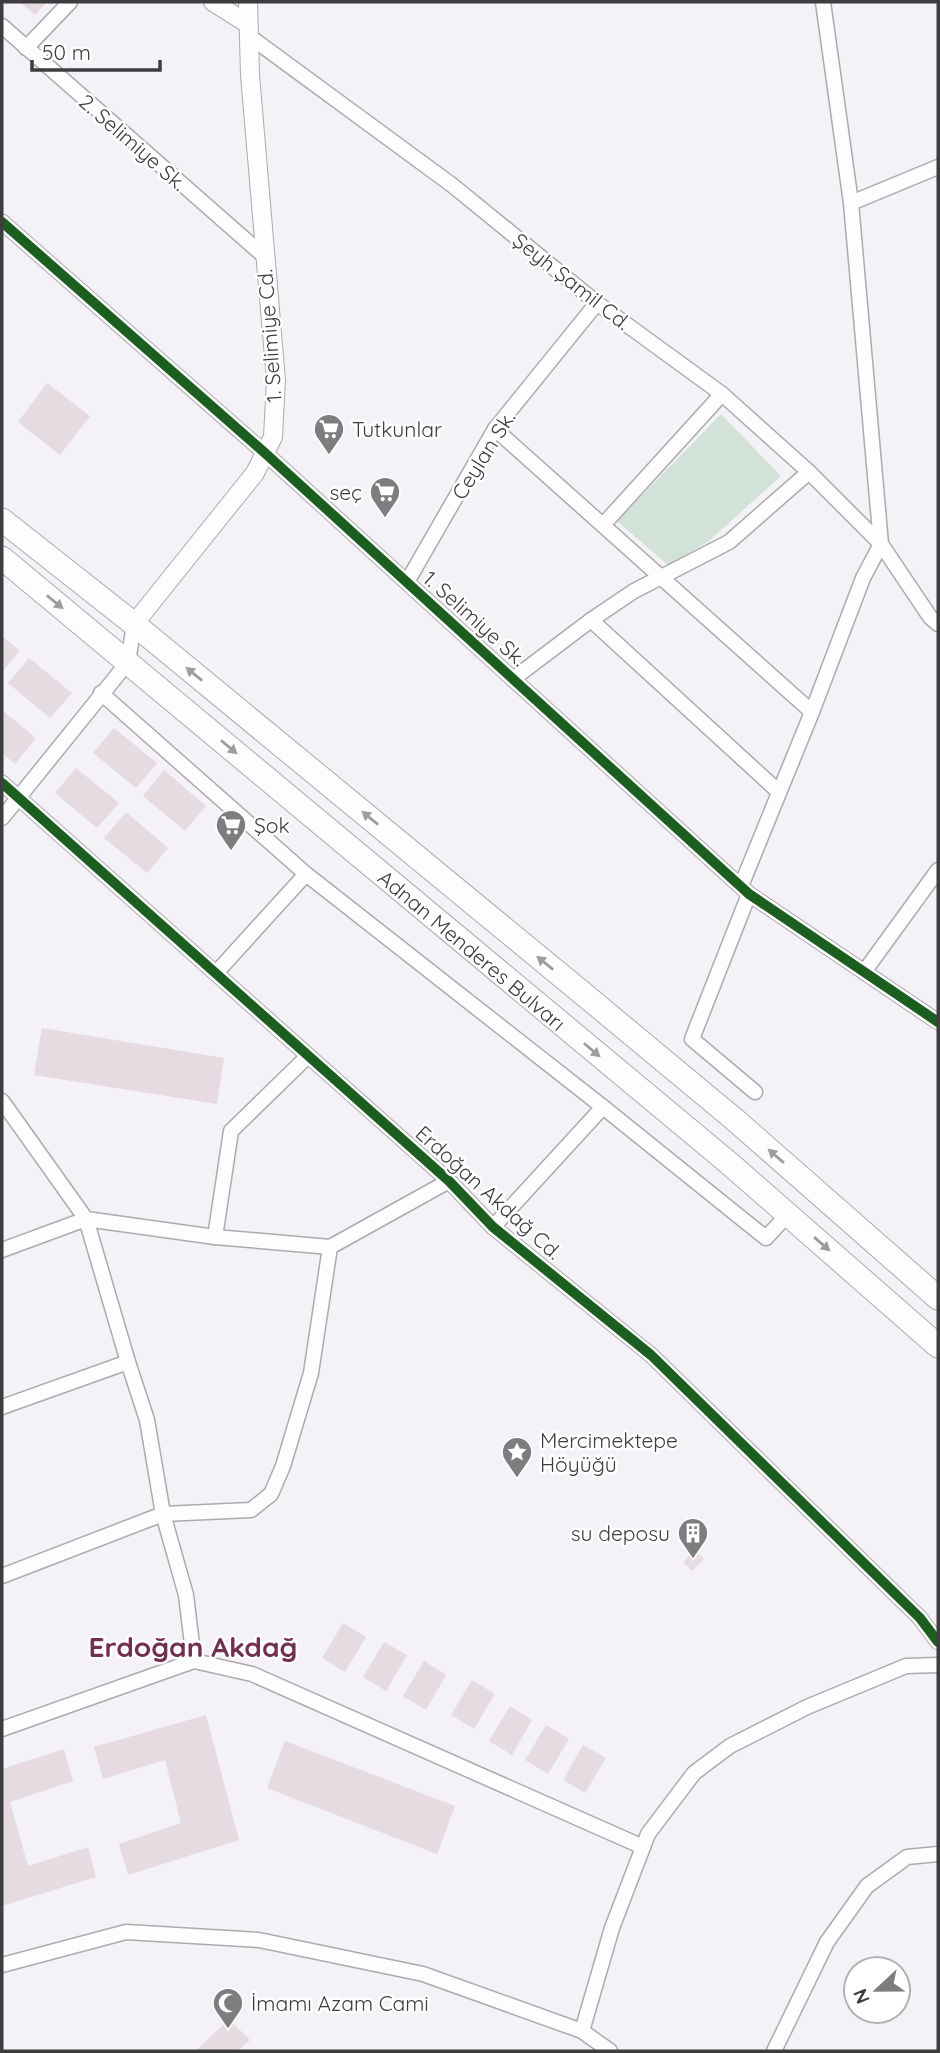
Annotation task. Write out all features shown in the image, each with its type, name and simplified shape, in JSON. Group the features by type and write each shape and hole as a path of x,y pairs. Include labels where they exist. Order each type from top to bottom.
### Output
{"highway":[{"name":"Adnan Menderes Bulvarı","path":"2,520 134,624 724,1111 938,1298"},
{"name":"Adnan Menderes Bulvarı","path":"2,558 730,1164 938,1346"}],"street":[{"path":"26,48 70,2"},
{"path":"213,2 248,30"},
{"name":"1. Selimiye Cd.","path":"134,624 255,473 273,437 276,380 264,256 248,2"},
{"path":"755,1092 692,1039 779,793 863,578 881,544 851,203 822,2"},
{"name":"2. Selimiye Sk.","path":"2,26 264,256"},
{"name":"Şeyh Şamil Cd.","path":"248,30 452,185 597,303 722,394 809,472 881,544 930,617 938,624"},
{"path":"851,203 938,167"},
{"name":"1. Selimiye Sk.","path":"2,222 264,453 745,890 938,1022"},
{"name":"Ceylan Sk.","path":"407,582 495,429 597,303"},
{"path":"603,525 722,394"},
{"path":"495,429 812,712"},
{"path":"513,679 634,591 729,542 809,472"},
{"path":"591,620 779,793"},
{"path":"2,818 128,662 134,624"},
{"path":"102,693 306,874 766,1238 788,1214"},
{"name":"Erdoğan Akdağ Cd.","path":"2,783 449,1181 493,1227 651,1355 920,1618 938,1642"},
{"path":"864,972 938,870"},
{"path":"216,974 306,874"},
{"path":"215,1237 231,1131 308,1056"},
{"path":"2,1101 86,1219 147,1420 163,1514 186,1595 194,1661"},
{"path":"493,1227 603,1107"},
{"path":"2,1250 86,1219 215,1237 330,1247 449,1181"},
{"path":"2,1576 163,1514 251,1510 271,1494 283,1466 311,1373 330,1247"},
{"path":"2,1406 128,1362"},
{"path":"2,1729 194,1661 251,1674 643,1847"},
{"path":"582,2031 612,1928 648,1834 694,1773 730,1746 807,1707 906,1666 938,1665"},
{"path":"774,2051 827,1942 867,1886 907,1857 938,1854"},
{"path":"2,1965 126,1932 259,1940 423,1974 582,2031 610,2051"}],"shaded area":[{"path":"721,414 781,476 709,541 668,565 617,521"}],"building":[{"path":"20,2 47,2 35,15"},
{"path":"47,383 90,416 60,455 18,422"},
{"path":"2,636 20,651 2,672"},
{"path":"29,658 72,693 50,718 8,683"},
{"path":"2,710 36,738 15,764 2,753"},
{"path":"114,728 157,763 136,788 93,753"},
{"path":"76,768 119,803 97,828 55,793"},
{"path":"164,770 206,806 185,831 143,796"},
{"path":"126,812 168,848 147,873 104,838"},
{"path":"42,1028 224,1058 217,1104 34,1075"},
{"name":"su deposu","path":"695,1550 704,1559 692,1571 683,1562"},
{"path":"343,1623 366,1637 345,1672 322,1658"},
{"path":"384,1642 407,1655 386,1691 363,1677"},
{"path":"424,1661 446,1675 426,1710 403,1696"},
{"path":"472,1680 495,1694 474,1729 451,1715"},
{"path":"510,1706 532,1720 512,1755 489,1741"},
{"path":"206,1715 239,1840 128,1875 119,1844 181,1823 165,1760 103,1779 94,1747"},
{"path":"546,1725 569,1739 548,1774 525,1760"},
{"path":"285,1741 455,1806 437,1854 267,1788"},
{"path":"583,1745 606,1758 585,1793 563,1780"},
{"path":"64,1749 73,1781 10,1802 28,1866 88,1847 96,1877 2,1906 2,1769"},
{"name":"İmamı Azam Cami","path":"229,2019 250,2040 238,2051 196,2051"}],"cycle path":[{"path":"2,222 265,453 749,894 938,1022"},
{"path":"2,783 449,1181 493,1227 651,1355 920,1618 938,1642"}],"place":[{"name":"Tutkunlar","path":"329,456"},
{"name":"seç","path":"385,519"},
{"name":"Şok","path":"231,852"},
{"name":"Mercimektepe Höyüğü","path":"517,1479"},
{"name":"su deposu","path":"693,1560"},
{"name":"İmamı Azam Cami","path":"228,2030"}],"district":[{"name":"Erdoğan Akdağ","path":"193,1646"}]}
